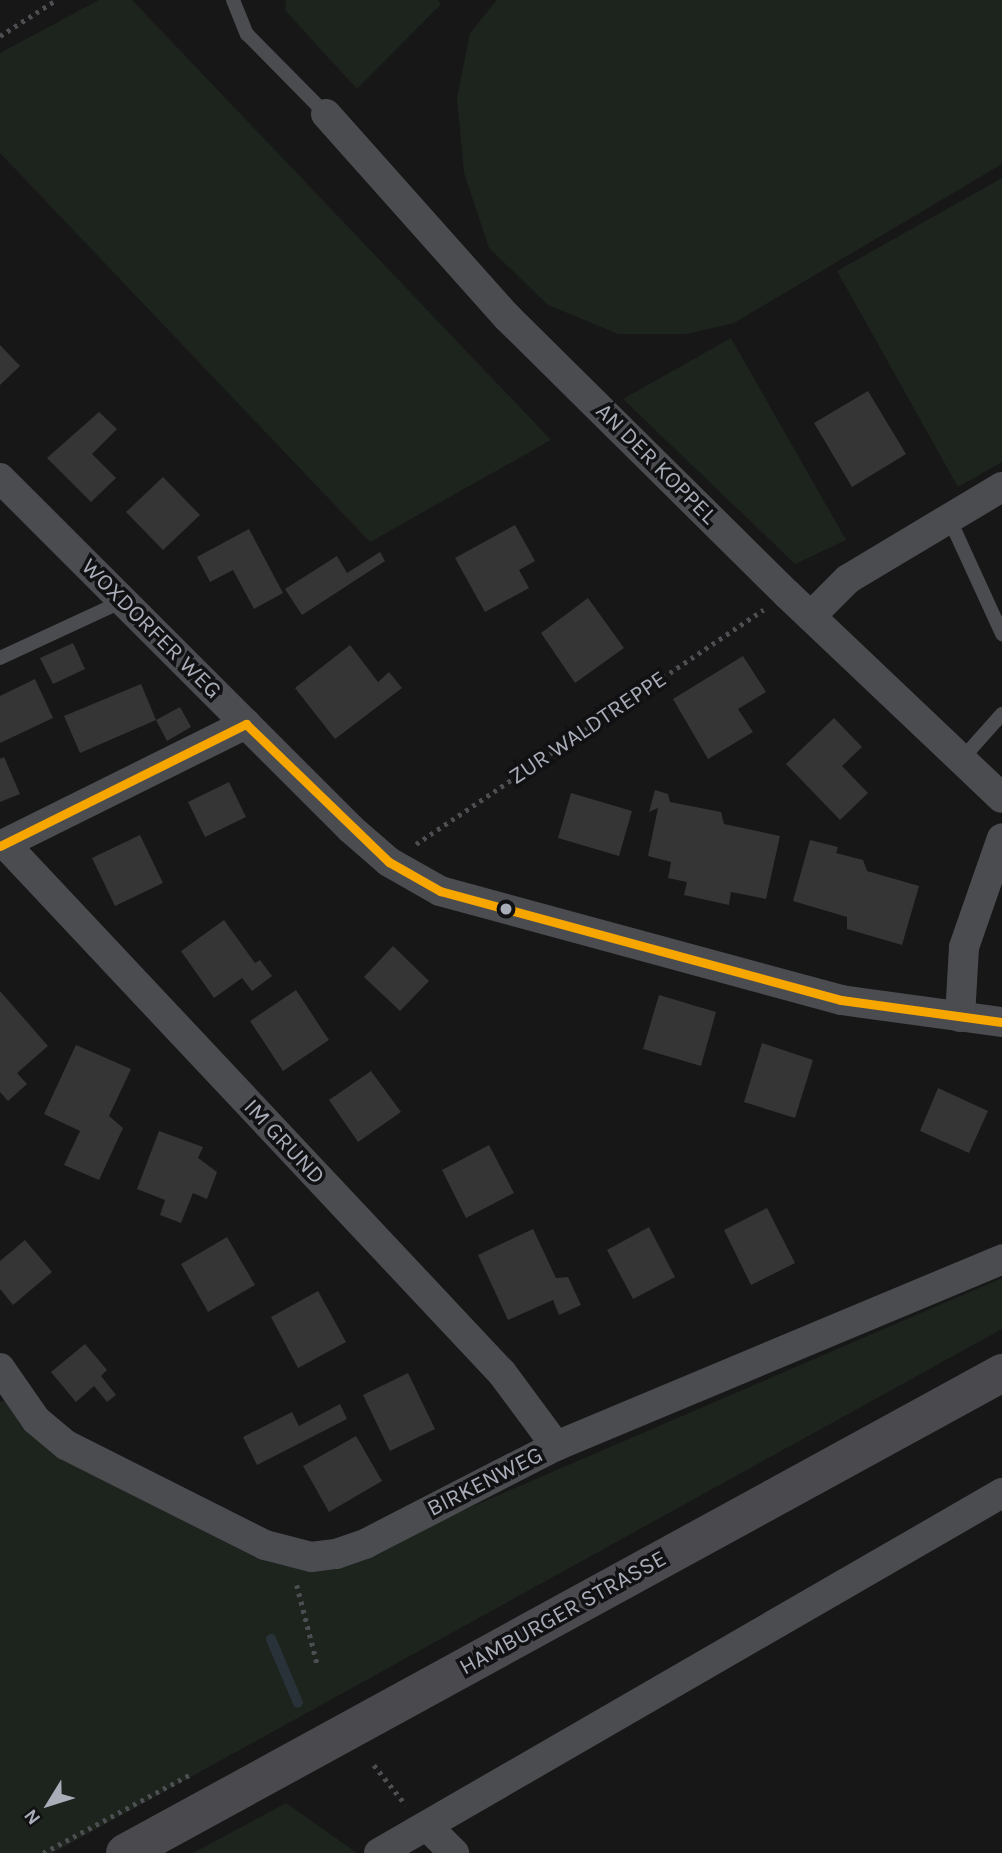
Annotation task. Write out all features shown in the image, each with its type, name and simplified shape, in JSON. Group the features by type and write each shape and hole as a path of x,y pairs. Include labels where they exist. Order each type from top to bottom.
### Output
{"main road":[{"name":"HAMBURGER STRASSE","path":"125,1853 1002,1373"}],"street":[{"name":"AN DER KOPPEL","path":"326,114 507,317 787,594 1002,798"},
{"name":"WOXDORFER WEG","path":"0,478 246,724 389,862 440,891 518,915 841,1000 1002,1022"},
{"path":"811,617 848,579 1002,487"},
{"path":"2,845 246,724"},
{"path":"960,1017 964,947 1002,838"},
{"name":"IM GRUND","path":"2,845 502,1373 556,1446"},
{"name":"BIRKENWEG","path":"0,1368 36,1420 66,1446 265,1545 310,1557 336,1554 365,1544 556,1446 1002,1259"},
{"path":"379,1853 1002,1493"},
{"path":"428,1827 454,1853"}],"lane":[{"path":"233,0 247,34 326,114"},
{"path":"949,517 1002,634"},
{"path":"0,658 122,601"},
{"path":"961,760 1002,714"}],"path":[{"path":"0,36 56,0"},
{"name":"ZUR WALDTREPPE","path":"389,862 787,594"},
{"path":"289,1553 317,1663"},
{"path":"374,1765 428,1827"}],"shaded area":[{"path":"99,0 132,0 551,440 370,542 0,153 0,53"},
{"path":"286,0 438,0 441,4 357,89 285,10"},
{"path":"497,0 1002,0 1002,164 734,323 687,334 618,334 548,305 489,248 464,173 457,98 470,33"},
{"path":"1002,178 1002,462 958,487 837,271"},
{"path":"731,338 846,540 795,564 623,399"},
{"path":"1002,1278 1002,1329 53,1853 0,1853 0,1402 7,1400 332,1567"},
{"path":"286,1803 357,1853 193,1853"}],"building":[{"path":"0,345 20,366 0,385"},
{"path":"868,391 906,454 852,487 814,423"},
{"path":"99,412 117,429 92,454 116,478 91,502 47,458"},
{"path":"163,477 200,515 163,550 126,512"},
{"path":"515,525 535,561 519,570 529,588 485,612 455,558"},
{"path":"249,529 283,593 254,609 233,570 210,582 197,557"},
{"path":"380,552 385,561 302,615 285,589 337,556 347,573"},
{"path":"588,598 624,648 575,683 541,633"},
{"path":"73,643 85,669 53,684 40,658"},
{"path":"350,645 378,682 389,672 402,688 335,739 295,688"},
{"path":"743,656 766,692 738,709 753,732 708,759 673,699"},
{"path":"35,679 53,718 0,743 0,696"},
{"path":"141,684 156,720 80,753 64,716"},
{"path":"180,707 191,727 167,741 156,720"},
{"path":"834,718 862,747 842,766 868,793 840,820 786,764"},
{"path":"4,757 20,794 0,802 0,759"},
{"path":"229,782 246,817 205,837 188,802"},
{"path":"655,790 668,794 670,802 721,812 724,824 780,836 766,899 731,892 729,905 684,895 687,882 668,878 671,862 648,856 658,808 649,812"},
{"path":"571,793 632,811 619,856 558,838"},
{"path":"140,835 163,883 115,906 92,858"},
{"path":"810,840 838,847 836,853 863,860 867,871 919,886 902,945 847,929 847,917 793,901"},
{"path":"224,920 255,963 260,960 272,976 252,991 242,978 214,998 181,951"},
{"path":"393,946 429,981 400,1011 364,977"},
{"path":"296,990 329,1040 283,1071 250,1021"},
{"path":"0,991 48,1046 17,1073 27,1084 8,1101 0,1092"},
{"path":"659,995 716,1012 701,1066 643,1049"},
{"path":"762,1043 813,1060 795,1118 744,1102"},
{"path":"76,1045 131,1069 109,1116 123,1128 99,1180 64,1165 80,1131 44,1114"},
{"path":"371,1071 401,1112 358,1142 329,1100"},
{"path":"938,1088 988,1111 969,1153 920,1131"},
{"path":"159,1131 203,1147 198,1158 217,1172 207,1199 193,1193 181,1223 160,1215 165,1200 137,1189"},
{"path":"489,1145 514,1193 466,1218 442,1170"},
{"path":"767,1208 795,1263 751,1285 724,1230"},
{"path":"649,1227 675,1277 633,1299 607,1250"},
{"path":"533,1229 556,1278 568,1277 581,1305 559,1315 553,1300 508,1320 478,1255"},
{"path":"227,1237 255,1285 208,1312 181,1264"},
{"path":"25,1240 52,1272 13,1305 0,1289 0,1261"},
{"path":"318,1291 346,1342 298,1368 271,1317"},
{"path":"85,1344 107,1370 101,1376 116,1395 107,1402 94,1386 76,1402 51,1372"},
{"path":"408,1373 435,1429 390,1451 363,1395"},
{"path":"340,1404 347,1419 257,1465 243,1437 292,1412 299,1426"},
{"path":"356,1436 382,1481 329,1512 303,1466"}],"waterway":[{"path":"271,1639 298,1703"}],"transit line":[{"path":"246,724 389,862 440,891 841,1000 1002,1022"},
{"path":"0,846 246,724"}]}
